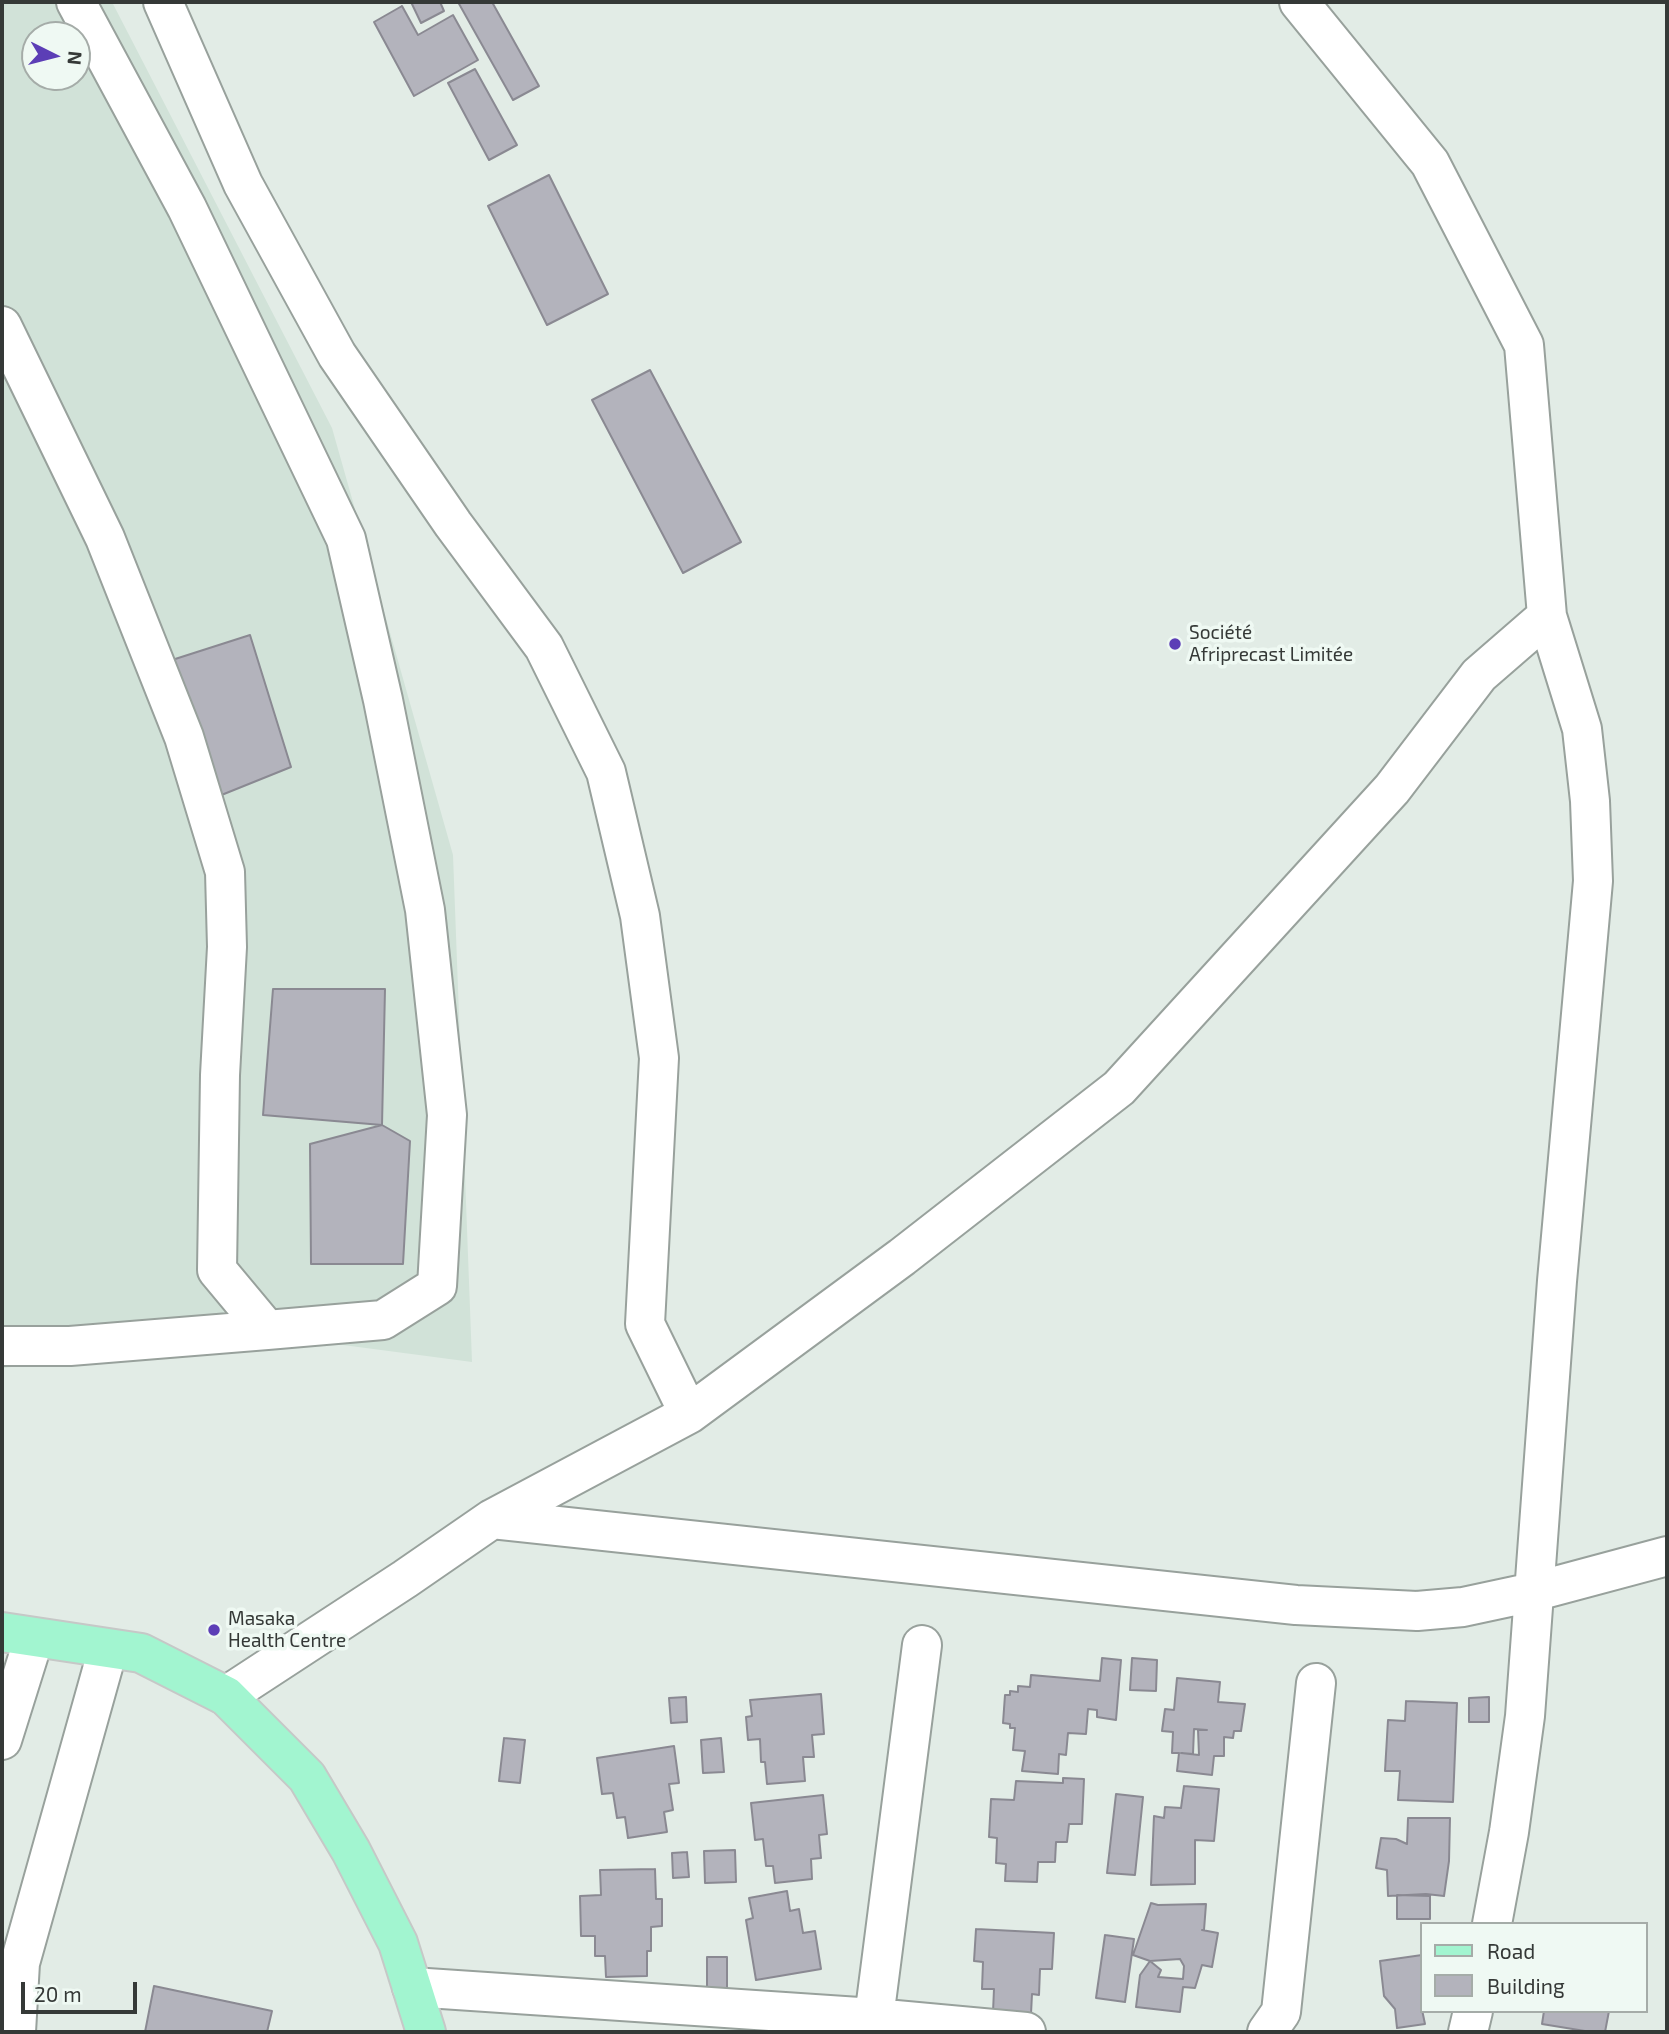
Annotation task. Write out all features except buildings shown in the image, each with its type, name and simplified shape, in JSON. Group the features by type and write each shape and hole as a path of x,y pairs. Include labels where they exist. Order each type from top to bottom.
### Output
{"main road":[{"path":"18,1635 141,1653 226,1696 307,1777 351,1851 398,1943 426,2032"}],"street":[{"path":"2,1346 71,1346 383,1320 437,1286 447,1115 425,910 383,700 346,539 187,208 76,2"},
{"path":"163,2 243,184 337,355 453,524 544,647 606,772 640,916 659,1058 645,1324 689,1414"},
{"path":"1299,2 1430,163 1524,345 1547,616 1582,729 1590,802 1593,881 1557,1281 1525,1716 1509,1832 1492,1922"},
{"path":"2,326 105,538 184,737 226,872 227,947 220,1074 217,1270 267,1329"},
{"path":"226,1696 492,1519 689,1414 902,1257 1119,1088 1392,789 1479,676 1547,616"},
{"path":"492,1519 1296,1605 1417,1611 1463,1607 1533,1592 1667,1556"},
{"path":"2,1740 18,1635"},
{"path":"874,2018 922,1645"},
{"path":"16,2032 20,1964 108,1649"},
{"path":"1267,2032 1281,2012 1317,1683"},
{"path":"412,1987 703,2019 874,2018 1026,2032"},
{"path":"1468,2032 1473,2013"}],"shaded area":[{"path":"2,2 112,2 332,428 453,855 472,1362 290,1338 2,1368"}],"place":[{"name":"Société Afriprecast Limitée","path":"1175,644"},
{"name":"Masaka Health Centre","path":"214,1630"}]}
